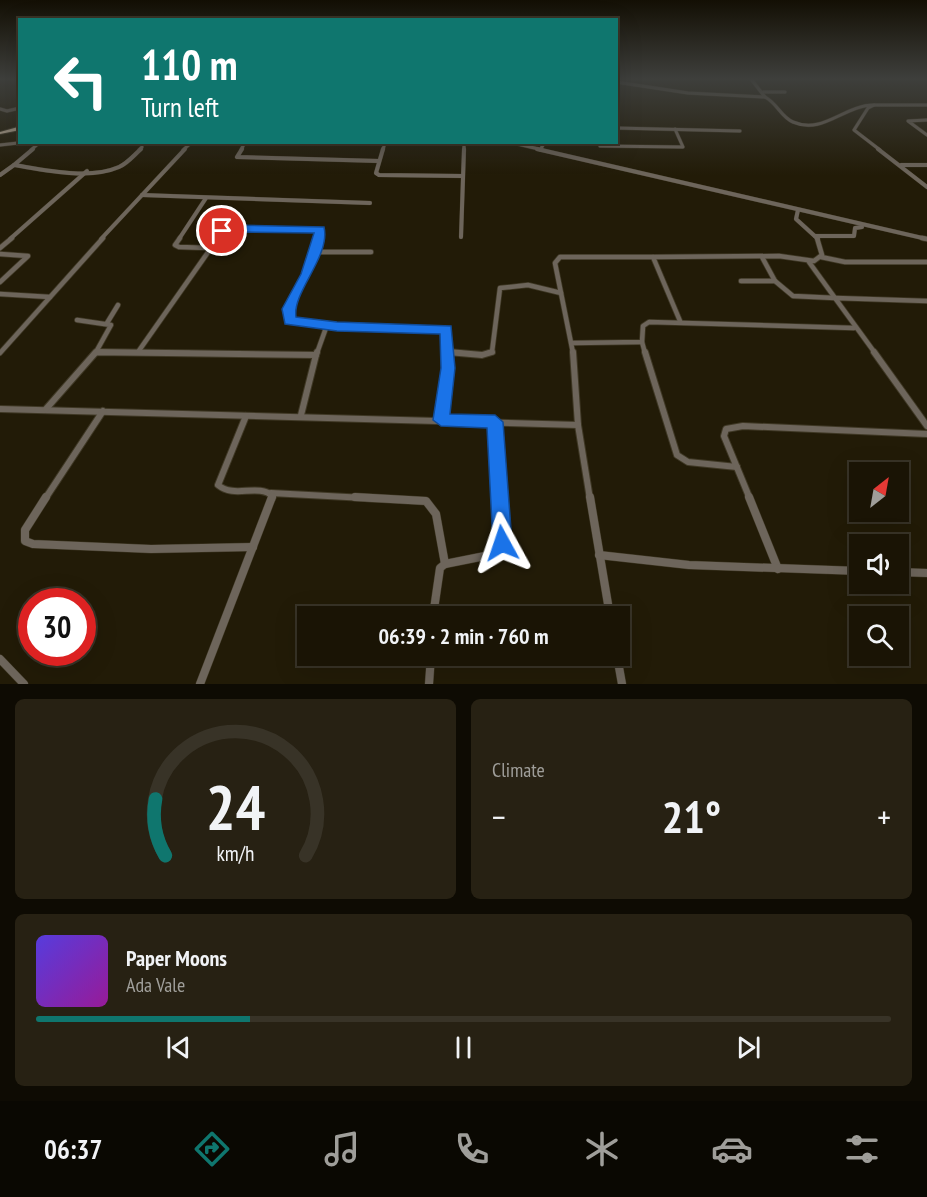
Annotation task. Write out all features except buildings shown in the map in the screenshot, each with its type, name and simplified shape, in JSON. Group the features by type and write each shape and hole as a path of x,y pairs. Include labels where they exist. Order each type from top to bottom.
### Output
{"main road":[{"path":"0,135 18,130"}],"street":[{"path":"781,111 788,119 806,124 829,123 849,111"},
{"path":"866,111 854,130 927,187"},
{"path":"927,120 908,121 927,135"},
{"path":"618,128 741,131"},
{"path":"600,146 683,147 675,129"},
{"path":"0,145 18,143"},
{"path":"0,175 38,144"},
{"path":"0,352 173,159 190,144"},
{"path":"244,144 237,157 379,161"},
{"path":"384,144 376,173 379,175 462,176"},
{"path":"461,237 464,144"},
{"path":"517,144 927,239"},
{"path":"540,150 544,144"},
{"path":"14,165 27,168 87,171 116,169 142,147"},
{"path":"899,165 927,165"},
{"path":"0,248 87,171"},
{"path":"142,195 370,203"},
{"path":"206,198 175,245 209,248"},
{"path":"798,210 796,219 819,240 821,257"},
{"path":"815,236 854,236 855,228 872,227"},
{"path":"138,352 222,231 228,228 317,229 321,231 315,252 287,316 292,322 327,325 443,328 447,331 448,352 441,420"},
{"path":"315,252 371,252"},
{"path":"0,254 28,256 0,282"},
{"path":"608,606 578,424 572,343 555,262 564,255 762,256 809,262 821,257 845,262 927,262"},
{"path":"762,256 775,281 793,296 927,301"},
{"path":"652,257 680,321"},
{"path":"809,262 854,328 927,426"},
{"path":"741,281 775,281"},
{"path":"448,352 482,355 492,352 500,288 528,285 561,293"},
{"path":"0,294 50,297"},
{"path":"107,322 118,305"},
{"path":"77,320 107,322"},
{"path":"737,467 688,462 677,455 642,342 641,332 645,323 680,321 854,328"},
{"path":"46,409 96,352 111,328 107,322"},
{"path":"301,415 316,355 327,325"},
{"path":"572,343 642,342"},
{"path":"96,352 316,355"},
{"path":"0,409 246,416 301,415 578,424"},
{"path":"103,411 25,530 25,541 33,544 151,549 254,547"},
{"path":"246,416 218,485 227,491 426,501 436,514 445,564"},
{"path":"435,606 437,573 445,564 495,554 502,543 495,422"},
{"path":"778,569 724,436 726,429 743,426 927,434"},
{"path":"200,684 273,496 271,493"},
{"path":"599,555 689,565 849,571"},
{"path":"909,572 927,573"},
{"path":"0,659 24,684"},
{"path":"429,684 430,666"},
{"path":"619,666 622,684"}],"route":[{"path":"222,231 228,228 317,229 321,231 307,274 288,309 288,320 292,322 337,327 446,329 448,368 441,420 495,422 502,543"}]}
